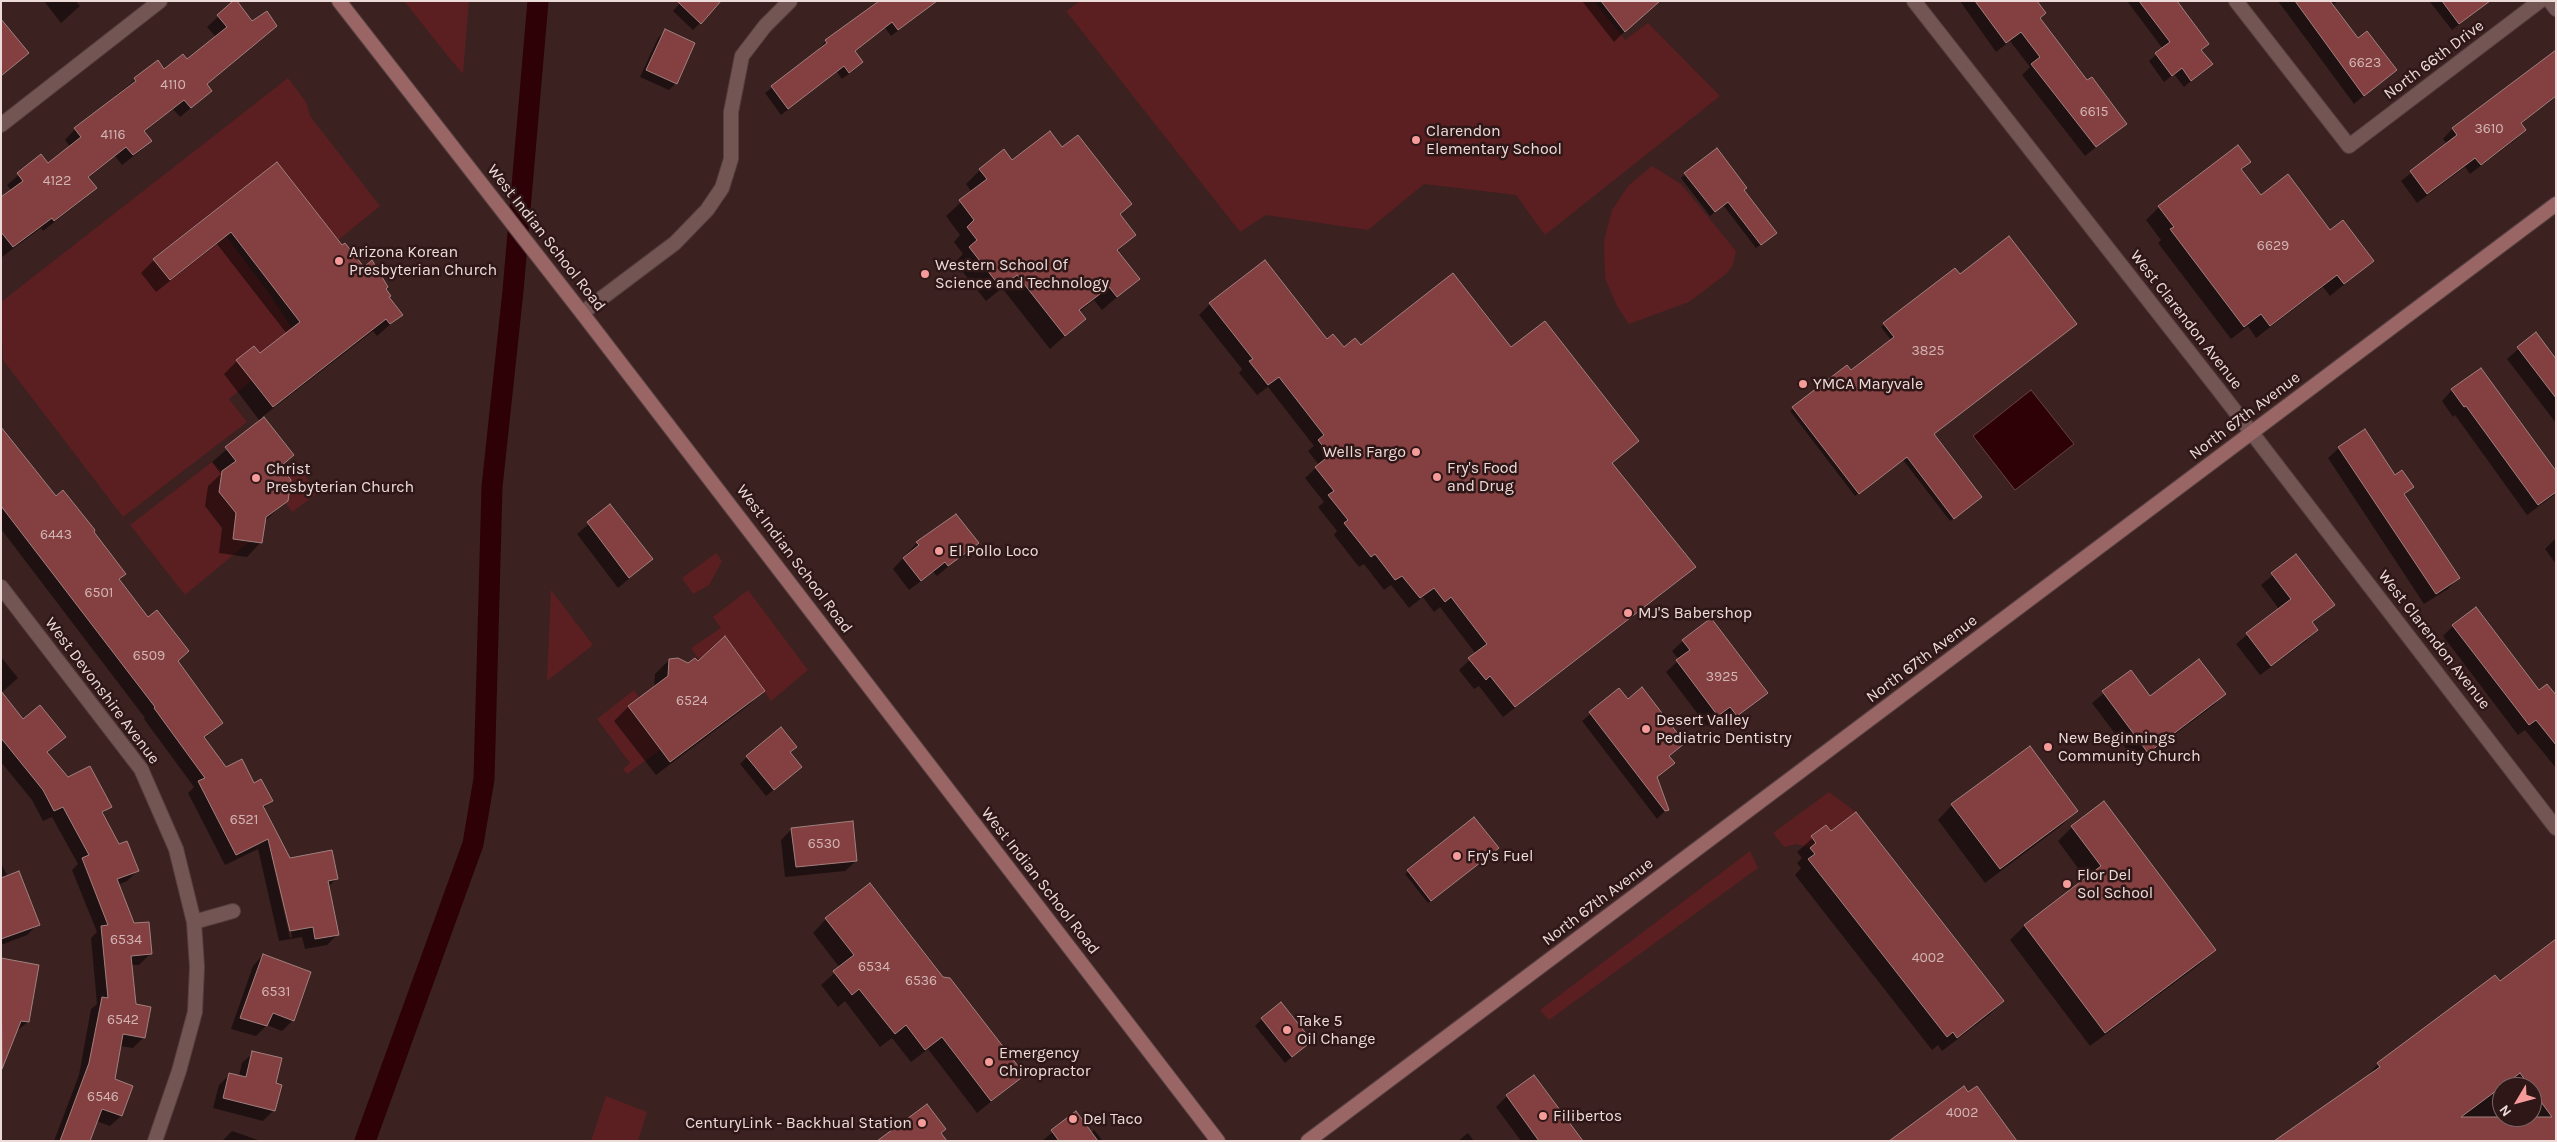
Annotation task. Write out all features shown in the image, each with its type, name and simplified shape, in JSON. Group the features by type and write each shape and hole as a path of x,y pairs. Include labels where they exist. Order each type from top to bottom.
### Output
{"main road":[{"name":"West Indian School Road","path":"339,1 582,313 1218,1141"},
{"name":"North 67th Avenue","path":"1308,1141 2556,204"}],"street":[{"path":"1,125 160,1"},
{"path":"582,313 675,243 707,210 722,188 731,159 730,112 742,56 765,26 790,1"},
{"name":"West Clarendon Avenue","path":"1914,1 2252,433 2556,828"},
{"name":"North 66th Drive","path":"2236,1 2350,146 2540,1"},
{"path":"2550,1 2556,9"},
{"name":"West Devonshire Avenue","path":"1,587 141,769 160,808 176,849 194,922 197,967 195,1012 179,1071 155,1141"},
{"path":"194,922 233,911"}],"shaded area":[{"path":"404,1 469,1 463,74 451,60"},
{"name":"Clarendon Elementary School","path":"1080,1 1594,1 1625,40 1648,23 1720,96 1545,235 1516,195 1424,184 1368,230 1266,215 1240,232 1066,11"},
{"path":"288,78 306,102 310,116 380,206 338,240 277,162 153,258 170,280 226,236 292,328 278,359 229,399 247,422 123,517 3,360 1,302"},
{"path":"1652,166 1681,184 1736,251 1733,265 1726,274 1689,302 1629,324 1617,306 1605,278 1604,241 1612,210 1629,185"},
{"path":"2031,390 2074,444 2015,490 1973,436"},
{"path":"212,462 222,471 219,492 236,513 233,539 249,542 185,595 130,525"},
{"path":"300,469 318,493 292,512 286,503 288,501 291,480 289,477"},
{"path":"716,553 722,561 709,585 693,594 682,578"},
{"path":"551,590 593,645 547,681"},
{"path":"748,590 808,670 771,701 725,636 709,650 714,658 704,667 691,648 721,628 713,617"},
{"path":"634,690 639,697 628,706 660,750 627,774 623,769 630,763 597,719"},
{"path":"1829,792 1856,812 1831,831 1826,825 1811,836 1816,843 1810,848 1797,844 1784,847 1773,833"},
{"path":"1750,851 1758,868 1549,1020 1540,1010"},
{"path":"606,1096 647,1112 638,1141 591,1141"}],"building":[{"path":"233,1 237,1 252,21 267,11 277,26 207,84 212,91 191,108 184,100 144,131 152,141 133,155 126,147 88,177 97,188 54,221 52,218 13,247 1,232 1,197 23,181 17,173 41,154 48,163 81,137 74,128 136,81 134,78 158,60 164,69 183,54 187,59 227,27 217,15"},
{"path":"677,1 721,1 701,24"},
{"path":"879,1 937,1 898,30 892,22 855,51 863,62 849,73 844,66 788,109 771,86 827,43 825,40"},
{"path":"1601,1 1660,1 1625,32"},
{"path":"1975,1 2037,1 2046,13 2040,18 2087,80 2092,77 2127,124 2096,147 2031,64 2040,57 2021,32 2006,43"},
{"path":"2139,1 2177,1 2209,44 2201,50 2213,64 2191,81 2182,68 2172,76 2155,53 2170,42"},
{"path":"2295,1 2330,1 2358,38 2367,31 2397,70 2364,96"},
{"path":"2442,1 2490,1 2459,24"},
{"path":"1,19 29,53 1,76"},
{"path":"665,29 695,43 677,84 646,70"},
{"path":"2556,50 2556,96 2521,123 2526,130 2481,165 2475,158 2427,194 2410,171 2457,135 2452,128"},
{"path":"1050,131 1062,147 1078,135 1132,204 1120,214 1136,235 1117,250 1140,279 1117,297 1109,287 1079,310 1086,319 1065,336 1017,275 1001,288 969,247 977,240 967,227 974,220 959,200 987,179 979,169 1004,149 1012,160"},
{"path":"2238,145 2251,162 2241,169 2261,195 2288,174 2330,230 2343,220 2374,261 2344,284 2337,275 2270,326 2261,314 2244,327 2170,229 2174,227 2158,206"},
{"path":"1717,148 1747,188 1744,190 1777,233 1761,245 1728,202 1715,212 1684,173"},
{"name":"Arizona Korean Presbyterian Church","path":"277,162 342,245 345,243 364,267 372,260 388,287 386,289 391,296 389,297 403,315 390,324 386,319 273,407 236,360 254,346 260,353 300,322 231,232 170,280 153,259"},
{"name":"YMCA Maryvale","path":"2009,236 2077,324 1934,434 1982,497 1954,519 1907,457 1859,494 1792,407 1847,365 1851,370 1894,337 1883,323 1955,268 1960,274"},
{"path":"1265,260 1327,339 1333,334 1344,347 1355,338 1361,345 1453,273 1511,347 1545,321 1639,441 1612,463 1696,567 1515,707 1490,676 1486,680 1468,658 1487,644 1451,597 1445,602 1434,588 1420,598 1402,576 1395,580 1375,554 1371,557 1344,523 1348,520 1328,495 1334,491 1315,467 1330,455 1318,440 1324,435 1279,377 1268,385 1249,361 1253,359 1209,303"},
{"path":"2536,332 2556,359 2556,398 2517,347"},
{"path":"2481,368 2556,471 2556,492 2538,505 2466,406 2464,407 2451,389"},
{"name":"Christ Presbyterian Church","path":"264,417 294,455 281,466 291,480 288,501 266,517 262,543 233,539 236,513 219,492 222,471 236,461 225,447"},
{"path":"1,427 56,496 63,490 95,530 94,532 126,574 119,579 148,617 157,610 189,651 178,661 223,723 204,737 226,767 242,759 254,783 261,779 273,801 263,806 290,858 332,850 338,879 328,881 339,935 315,939 313,927 290,931 268,839 236,855 198,781 205,778 155,707 1,506"},
{"path":"2365,429 2395,475 2402,470 2414,487 2404,494 2460,578 2436,594 2338,447"},
{"path":"610,504 653,559 629,578 587,522"},
{"name":"El Pollo Loco","path":"956,514 979,543 948,566 945,562 921,581 903,558 919,545 916,542"},
{"path":"2296,554 2335,605 2312,622 2318,630 2271,666 2246,633 2291,599 2271,573"},
{"path":"2476,607 2539,690 2547,684 2556,695 2556,745 2536,720 2529,725 2452,625"},
{"path":"1711,618 1768,693 1737,716 1730,707 1718,716 1676,660 1690,650 1682,640"},
{"path":"725,636 765,691 670,762 628,706 668,676 669,659 678,658 688,663 695,658 698,661"},
{"path":"2199,659 2226,694 2148,753 2102,691 2131,670 2150,696"},
{"name":"Desert Valley Pediatric Dentistry","path":"1642,687 1685,743 1669,756 1675,763 1657,777 1669,810 1665,811 1589,712 1619,688 1628,699"},
{"path":"1,691 23,719 40,705 66,737 47,752 68,777 90,766 112,807 102,812 119,844 127,841 139,871 117,879 134,923 149,922 152,954 131,956 136,1004 151,1007 145,1038 123,1034 115,1079 133,1086 122,1116 102,1109 90,1141 60,1141 89,1063 102,997 108,998 101,926 108,925 82,858 89,855 63,807 54,811 43,790 1,738"},
{"path":"781,727 797,747 790,752 802,767 774,790 746,756"},
{"path":"2030,746 2078,811 2000,869 1951,804"},
{"path":"2104,801 2216,950 2105,1033 2024,925 2101,866 2071,826"},
{"path":"1856,812 2004,1001 1957,1038 1953,1032 1947,1037 1808,859 1815,854 1810,848 1816,843 1811,836 1826,825 1831,831"},
{"path":"1474,817 1499,848 1431,901 1407,870"},
{"path":"853,821 857,861 796,867 791,828"},
{"path":"19,871 40,925 1,939 1,878"},
{"path":"870,883 943,977 950,978 1025,1075 991,1101 942,1037 925,1050 906,1025 895,1034 859,989 852,995 833,971 854,955 825,918"},
{"path":"2556,939 2556,1141 2274,1141 2380,1067 2377,1063 2495,975 2500,981"},
{"path":"263,954 311,972 294,1021 273,1013 267,1026 240,1018"},
{"path":"1,958 39,965 29,1022 21,1021 2,1069"},
{"name":"Take 5 Oil Change","path":"1281,1002 1312,1041 1292,1057 1261,1018"},
{"path":"252,1051 282,1058 276,1083 282,1085 275,1111 223,1098 229,1073 246,1077"},
{"name":"Filibertos","path":"1534,1075 1583,1141 1539,1141 1506,1095"},
{"path":"1964,1086 1968,1092 1977,1086 2017,1141 1889,1141"},
{"name":"CenturyLink - Backhual Station","path":"927,1104 946,1129 941,1133 947,1141 877,1141"},
{"name":"Del Taco","path":"1076,1111 1098,1141 1059,1141 1051,1130"}],"waterway":[{"path":"365,1141 473,844 484,779 492,487 513,291 538,1"}],"place":[{"name":"Clarendon Elementary School","path":"1416,140"},
{"name":"Arizona Korean Presbyterian Church","path":"339,261"},
{"name":"Western School Of Science and Technology","path":"925,274"},
{"name":"YMCA Maryvale","path":"1803,384"},
{"name":"Wells Fargo","path":"1416,452"},
{"name":"Fry's Food and Drug","path":"1437,477"},
{"name":"Christ Presbyterian Church","path":"256,478"},
{"name":"El Pollo Loco","path":"939,551"},
{"name":"MJ'S Babershop","path":"1628,613"},
{"name":"Desert Valley Pediatric Dentistry","path":"1646,729"},
{"name":"New Beginnings Community Church","path":"2048,747"},
{"name":"Fry's Fuel","path":"1457,856"},
{"name":"Flor Del Sol School","path":"2067,884"},
{"name":"Take 5 Oil Change","path":"1287,1030"},
{"name":"Emergency Chiropractor","path":"989,1062"},
{"name":"Filibertos","path":"1543,1116"},
{"name":"Del Taco","path":"1073,1119"},
{"name":"CenturyLink - Backhual Station","path":"922,1123"}]}
